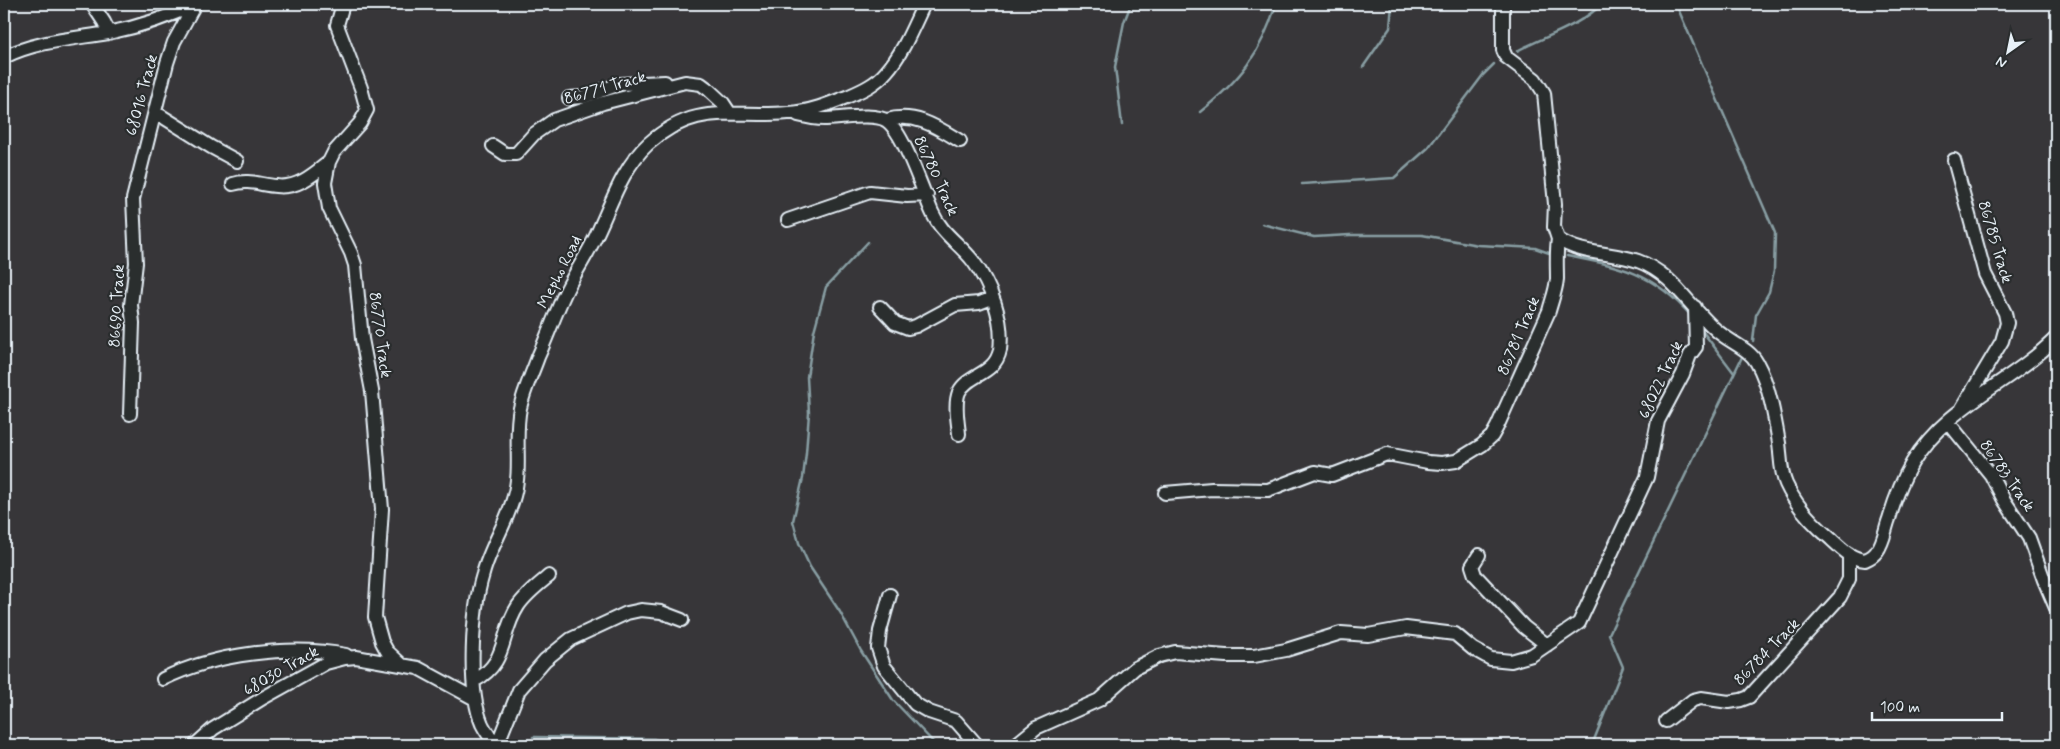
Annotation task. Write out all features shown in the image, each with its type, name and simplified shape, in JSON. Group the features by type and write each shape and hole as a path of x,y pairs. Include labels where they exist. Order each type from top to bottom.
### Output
{"street":[{"path":"92,4 109,32"},
{"path":"4,58 37,44 109,32 149,22 179,12 195,4"},
{"name":"68016 Track","path":"133,199 170,53 195,4"},
{"name":"86770 Track","path":"343,4 337,25 362,88 367,110 360,123 342,141 329,162 326,172 326,194 330,208 351,252 355,265 362,339 372,391 382,509 375,617 382,642 387,651 402,665"},
{"name":"Mepho Road","path":"496,745 482,723 475,700 473,666 477,603 482,574 514,498 518,478 518,422 520,406 526,388 566,291 593,242 621,182 634,160 647,145 665,130 695,116 729,112 788,113 805,111 868,87 884,74 895,60 924,4"},
{"path":"1503,4 1503,50 1506,57 1535,79 1544,93 1556,204 1554,227 1558,239 1574,247 1618,256 1647,265 1670,280 1716,331 1746,351 1757,363 1771,406 1779,443 1781,466 1786,483 1797,504 1810,520 1849,554 1859,560 1866,560 1877,553 1895,499 1906,474 1922,448 1961,410 1995,384 2032,361 2056,338"},
{"path":"569,98 583,98 620,84 685,82 701,84 723,103 729,112"},
{"name":"86771 Track","path":"493,146 505,154 516,154 534,134 554,120 602,103 685,82"},
{"path":"155,112 211,147 237,160"},
{"path":"788,113 814,118 874,116 887,120 920,119 960,141"},
{"name":"86780 Track","path":"887,120 899,137 932,212 941,227 973,261 982,275 1000,324 1000,350 993,365 964,386 959,392 957,401 959,434"},
{"name":"86785 Track","path":"1954,160 1985,274 2005,313 2007,323 2002,341 1961,410"},
{"path":"233,184 239,182 259,182 286,187 305,180 329,162"},
{"path":"788,220 870,192 907,196 926,195"},
{"name":"86690 Track","path":"130,414 133,324 131,305 136,263 133,199"},
{"name":"86781 Track","path":"1165,493 1212,489 1268,490 1315,472 1332,475 1387,454 1442,463 1456,460 1469,454 1492,436 1549,311 1555,293 1555,256 1558,239"},
{"path":"880,307 896,323 908,328 916,326 955,305 979,303 992,298"},
{"name":"68022 Track","path":"1546,645 1579,623 1647,476 1658,421 1683,374 1690,355 1696,347 1695,307"},
{"name":"86783 Track","path":"1948,422 1991,475 2004,500 2029,538 2056,608"},
{"name":"86784 Track","path":"1666,721 1693,700 1701,698 1728,702 1741,700 1749,697 1758,689 1846,589 1850,571 1849,554"},
{"path":"1015,745 1036,728 1099,700 1135,668 1168,653 1190,652 1226,656 1254,656 1286,650 1341,633 1368,635 1406,628 1448,633 1460,637 1482,655 1500,660 1521,660 1532,655 1546,645 1524,627 1475,575 1472,566 1479,555"},
{"path":"474,681 486,674 498,659 511,619 518,606 528,594 549,576"},
{"path":"890,594 880,631 878,648 884,666 915,704 929,712 956,722 977,745"},
{"path":"496,745 519,690 545,660 571,639 627,613 641,610 661,612 682,620"},
{"path":"163,679 204,662 279,651 323,651 356,657"},
{"name":"68030 Track","path":"195,745 218,726 289,682 334,660 356,657 418,668 430,673 475,700"}],"waterway":[{"path":"1122,125 1115,67 1124,22 1131,4"},
{"path":"1200,112 1227,89 1247,65 1256,52 1276,4"},
{"path":"1363,67 1390,28 1392,4"},
{"path":"1517,51 1583,19 1602,4"},
{"path":"1676,4 1775,233 1774,271 1769,292 1756,315 1753,341"},
{"path":"1302,184 1394,178 1428,148 1483,75 1494,64"},
{"path":"1262,224 1314,237 1422,235 1478,245 1535,248 1552,254"},
{"path":"868,242 826,287 814,331 807,377 809,413 806,453 803,478 793,521 799,543 810,567 840,612 861,651 893,700 936,745"},
{"path":"1567,256 1620,268 1635,274 1663,290 1691,316"},
{"path":"1700,328 1734,373"},
{"path":"1590,745 1594,740 1623,667 1609,634 1742,357"},
{"path":"533,737 654,739 674,745"}]}
